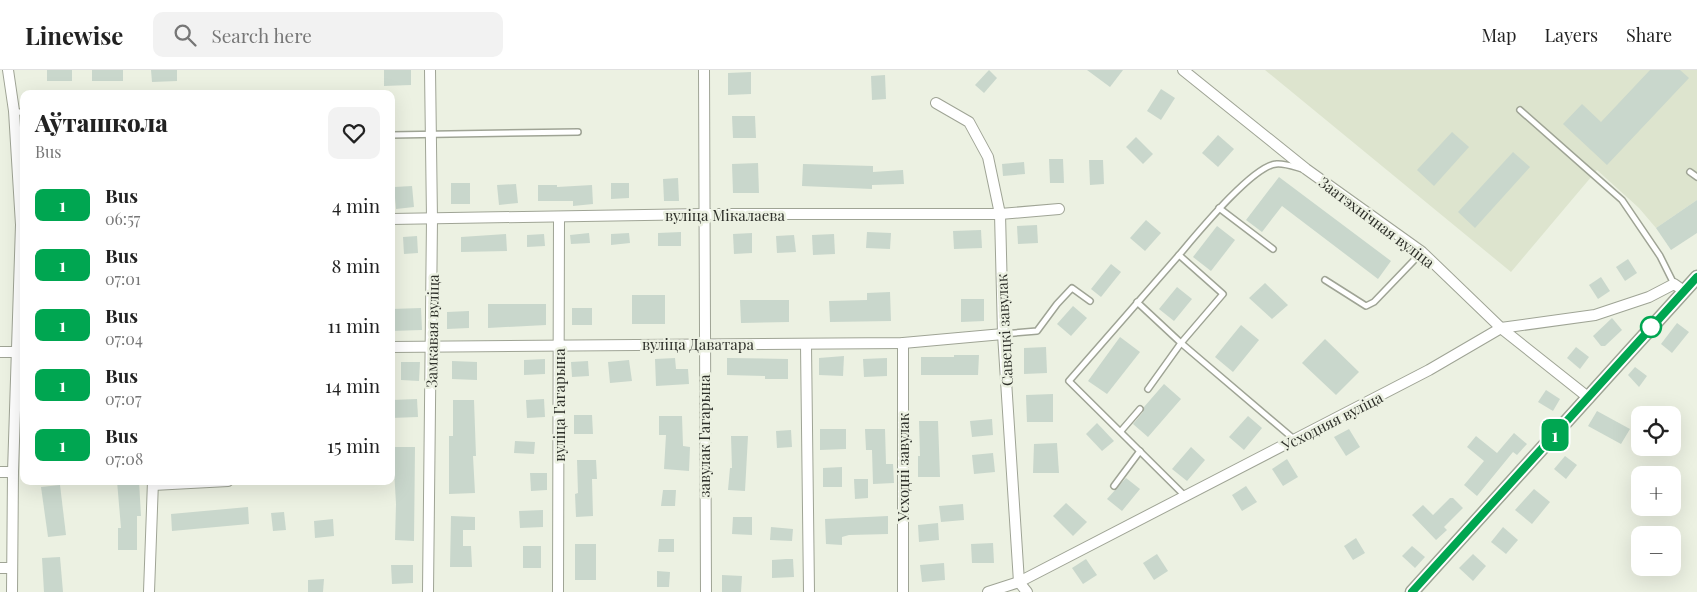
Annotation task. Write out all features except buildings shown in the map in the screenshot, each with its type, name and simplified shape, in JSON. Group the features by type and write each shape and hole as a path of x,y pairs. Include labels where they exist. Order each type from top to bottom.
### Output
{"street":[{"path":"8,70 19,112 20,150"},
{"name":"Замкавая вуліца","path":"428,592 432,346 430,70"},
{"name":"завулак Гагарына","path":"704,70 706,592"},
{"name":"Заатэхнічная вуліца","path":"1183,70 1306,169 1422,252 1501,328 1589,398"},
{"name":"Савецкі завулак","path":"936,103 968,122 988,158 1000,214 1003,334 1019,582"},
{"name":"вуліца Мікалаева","path":"395,219 559,218 705,214 1000,214 1059,209"},
{"name":"вуліца Гагарына","path":"558,592 559,218"},
{"path":"1412,592 1589,398 1679,287 1697,277"},
{"name":"Усходняя вуліца","path":"988,592 1019,582 1296,440 1429,370 1501,328 1595,315 1679,287"},
{"name":"вуліца Даватара","path":"395,347 559,347 704,343 806,345 903,343 1003,334"},
{"name":"Усходні завулак","path":"903,343 903,592"},
{"path":"806,345 809,592"},
{"path":"0,352 20,352 13,472 12,592"},
{"path":"0,472 13,472"},
{"path":"150,592 153,485"},
{"path":"0,568 12,568"},
{"path":"1019,582 1027,592"}],"lane":[{"path":"1520,110 1622,200 1679,287"},
{"path":"395,134 431,136 578,132"},
{"path":"1186,496 1069,381 1219,208 1260,172 1276,163 1306,169"},
{"path":"1690,172 1697,177"},
{"path":"1219,208 1273,249"},
{"path":"1325,280 1366,306 1374,302 1422,252"},
{"path":"1148,389 1181,343 1223,294 1179,255"},
{"path":"1003,334 1037,331 1057,304 1072,288 1090,301"},
{"path":"1137,302 1181,343 1296,440"},
{"path":"1121,431 1140,408"},
{"path":"1114,486 1140,451"}],"shaded area":[{"path":"1265,70 1697,70 1697,200 1656,228 1639,208 1597,170 1511,272"}],"bus line":[{"name":"1","path":"1412,592 1697,277"}]}
